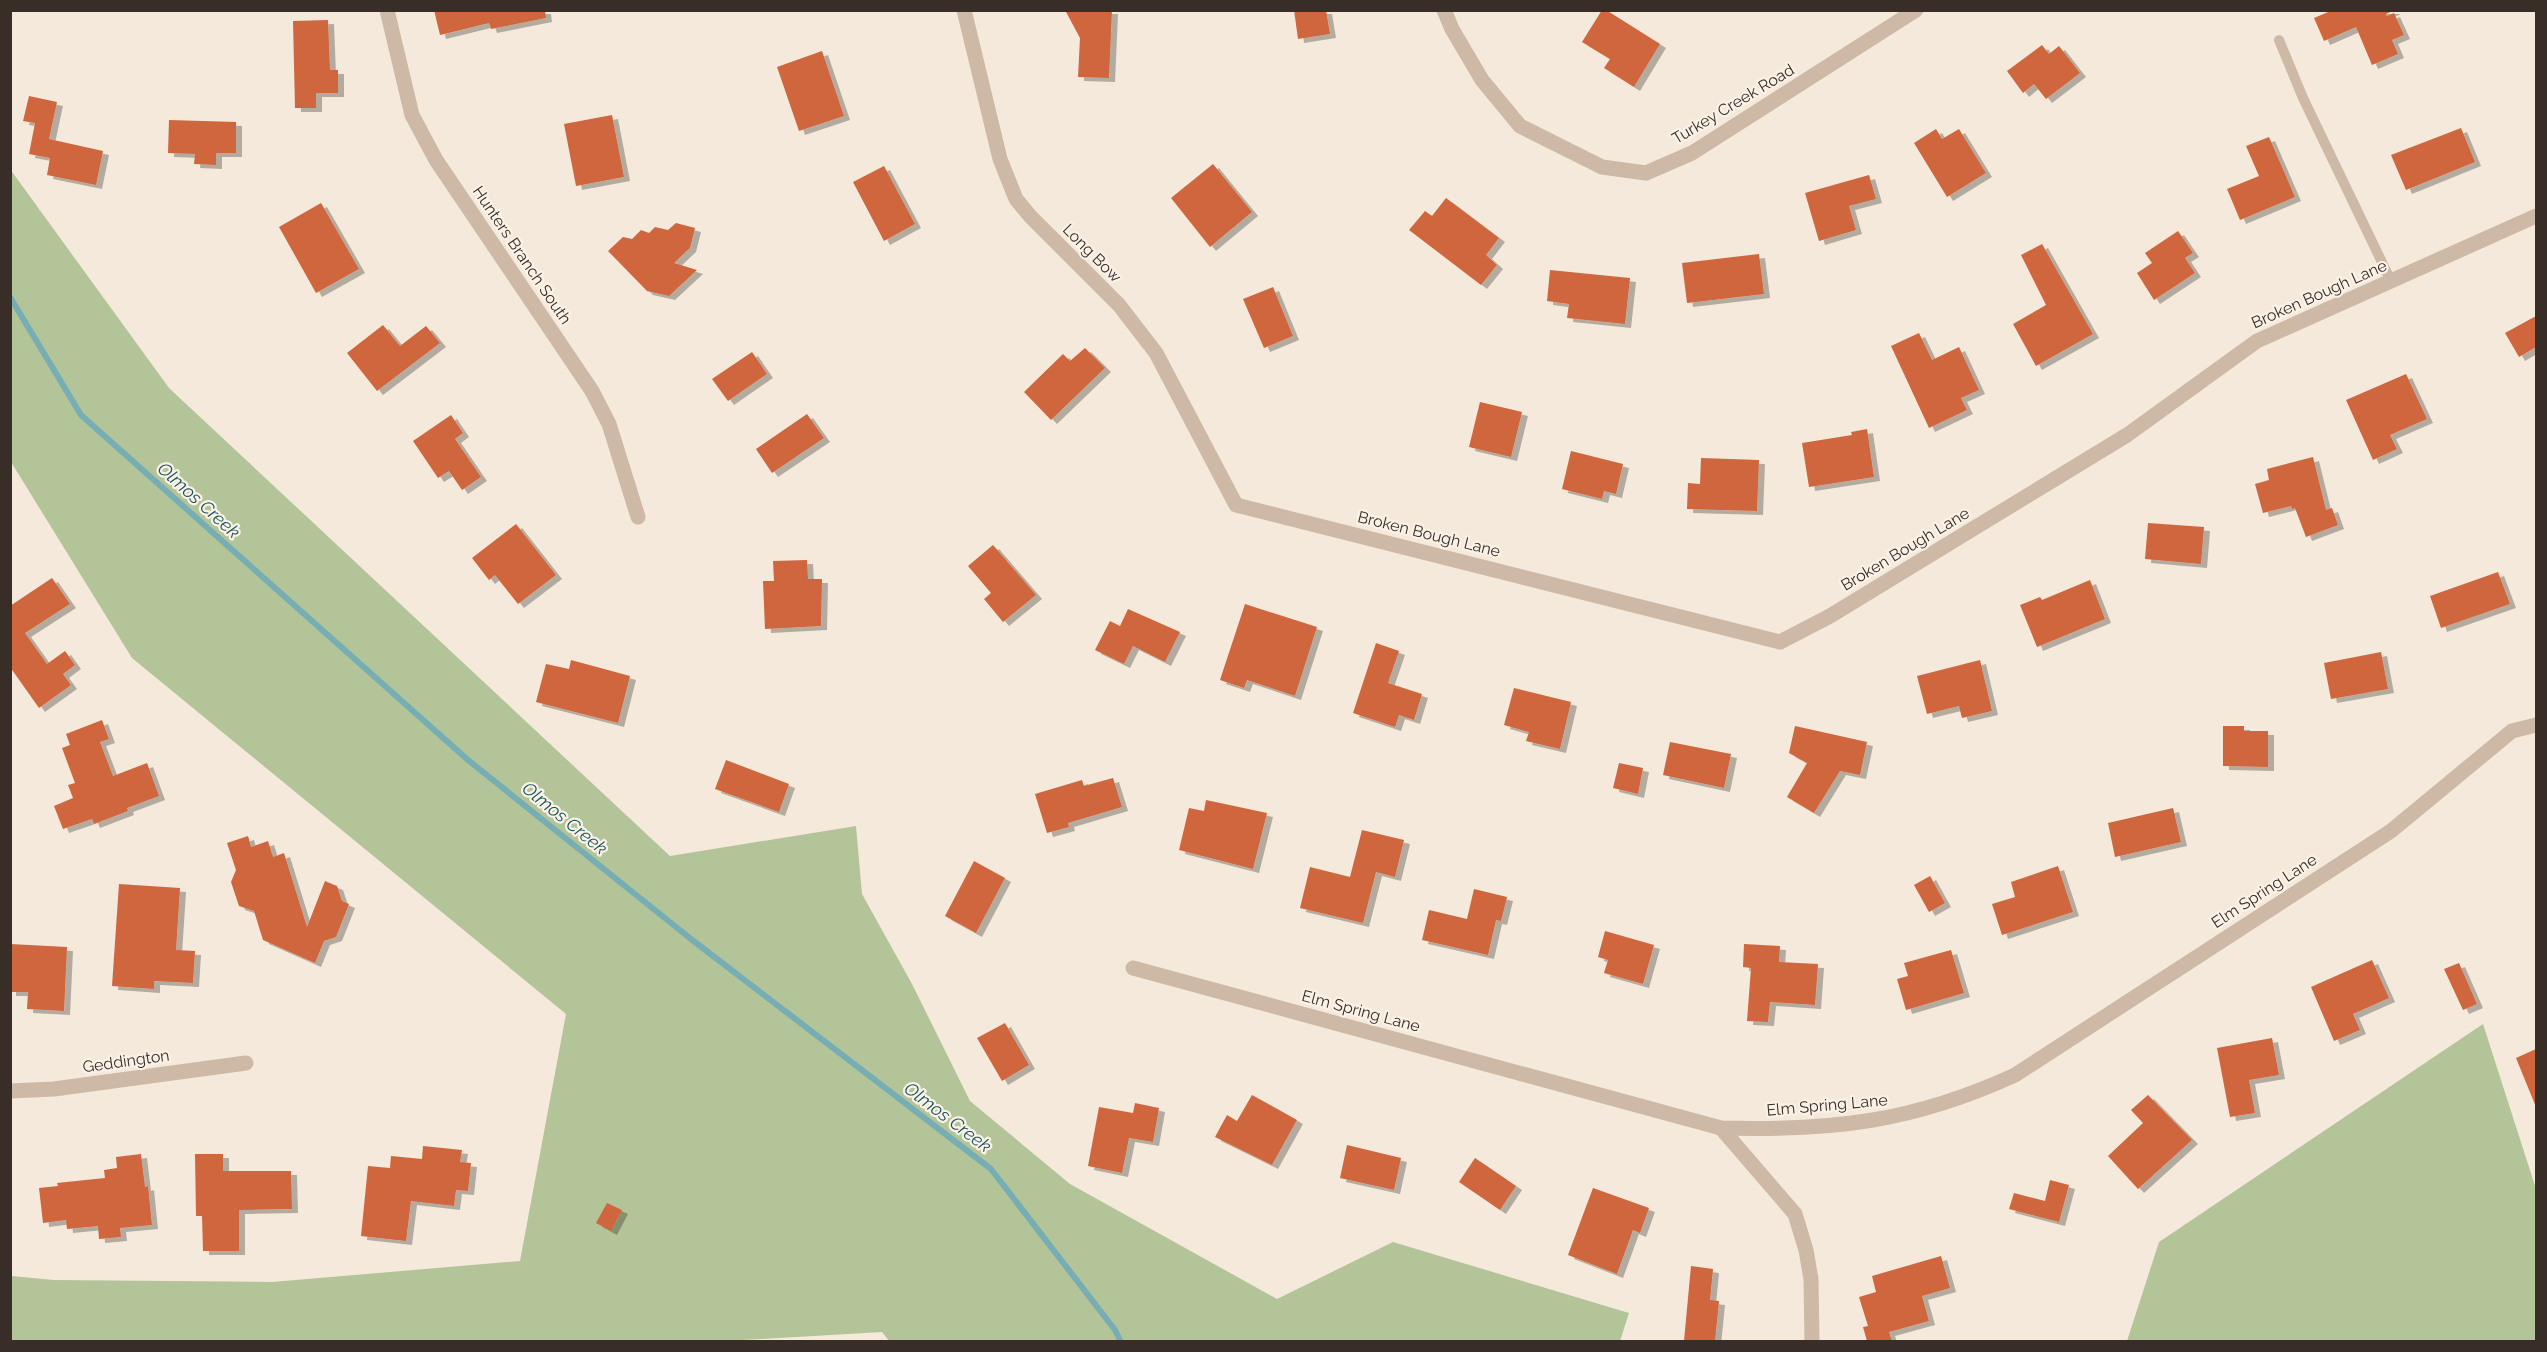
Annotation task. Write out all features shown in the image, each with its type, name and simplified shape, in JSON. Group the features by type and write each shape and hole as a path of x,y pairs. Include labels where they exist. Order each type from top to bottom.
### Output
{"street":[{"name":"Hunters Branch South","path":"387,10 412,116 419,131 436,160 592,391 609,424 638,517"},
{"name":"Long Bow","path":"964,10 1000,159 1016,199 1030,216 1119,305 1156,353 1236,505"},
{"name":"Turkey Creek Road","path":"1444,10 1452,29 1482,80 1520,126 1602,167 1646,174 1692,153 1916,10"},
{"name":"Broken Bough Lane","path":"1236,505 1780,642 1841,610 2127,435 2257,340 2536,216"},
{"name":"Elm Spring Lane","path":"1133,968 1721,1128 1788,1130 1880,1121 1927,1110 1972,1095 2015,1075 2391,831 2512,731 2536,725"},
{"name":"Geddington","path":"10,1091 54,1089 246,1063"},
{"path":"1721,1128 1795,1214 1806,1250 1811,1279 1812,1341"}],"lane":[{"path":"2279,40 2303,98 2391,281"}],"green space":[{"path":"10,169 169,388 670,856 856,826 862,894 912,984 970,1101 1070,1184 1277,1299 1393,1242 1629,1313 1620,1341 890,1342 882,1332 710,1342 11,1341 11,1276 54,1280 272,1282 520,1261 566,1014 132,658 11,462"},
{"path":"2483,1024 2536,1189 2536,1341 2127,1341 2159,1242"}],"building":[{"path":"434,10 545,10 546,18 491,29 489,23 440,35"},
{"path":"1065,10 1112,10 1109,78 1078,77 1080,38"},
{"path":"1294,10 1326,10 1330,34 1298,39"},
{"path":"1602,10 1606,10 1660,44 1634,87 1604,68 1610,59 1582,42"},
{"path":"2333,10 2395,10 2386,14 2387,16 2394,13 2404,35 2392,40 2398,54 2372,65 2356,27 2324,41 2314,18"},
{"path":"328,20 330,70 338,70 338,93 316,93 316,108 295,108 293,21"},
{"path":"2042,45 2049,54 2059,46 2080,73 2046,99 2034,84 2023,93 2007,71"},
{"path":"822,51 844,116 799,131 777,67"},
{"path":"29,96 57,102 49,139 103,151 96,185 47,175 50,158 29,154 35,123 23,121"},
{"path":"612,115 624,177 576,186 564,124"},
{"path":"169,120 236,122 236,153 216,153 216,165 194,164 195,154 168,153"},
{"path":"2461,128 2475,162 2406,190 2391,155"},
{"path":"1936,129 1942,139 1959,129 1986,173 1947,197 1914,143"},
{"path":"2269,137 2295,197 2240,220 2227,189 2259,176 2246,146"},
{"path":"1213,164 1252,212 1210,247 1171,198"},
{"path":"884,166 915,224 884,241 853,182"},
{"path":"1869,175 1876,199 1849,206 1856,230 1819,241 1805,193"},
{"path":"1446,198 1499,238 1486,255 1497,265 1481,285 1409,230 1425,211 1432,216"},
{"path":"321,203 359,269 316,293 279,227"},
{"path":"676,223 695,228 690,248 674,263 697,270 669,296 647,291 608,251 623,237 632,239 641,230 649,233 655,227 668,230"},
{"path":"2178,231 2193,253 2185,258 2195,273 2154,300 2137,273 2152,263 2145,253"},
{"path":"2042,244 2093,334 2036,366 2013,324 2046,305 2021,255"},
{"path":"1759,254 1764,294 1687,303 1682,263"},
{"path":"1550,270 1630,278 1625,324 1567,318 1569,304 1547,301"},
{"path":"1273,287 1293,336 1264,348 1243,299"},
{"path":"2536,316 2536,347 2519,357 2505,333"},
{"path":"383,325 400,346 426,326 440,343 377,391 347,353"},
{"path":"1919,333 1932,360 1959,347 1979,390 1961,398 1967,410 1929,428 1891,346"},
{"path":"1085,348 1105,368 1051,420 1024,392 1063,354 1070,361"},
{"path":"752,352 767,374 728,401 712,379"},
{"path":"2406,374 2427,419 2390,435 2397,449 2373,460 2346,400"},
{"path":"1480,402 1522,412 1511,457 1469,447"},
{"path":"807,414 824,438 772,473 756,449"},
{"path":"451,415 463,433 455,439 481,477 462,490 449,471 438,478 413,441"},
{"path":"1867,429 1874,477 1809,487 1802,443 1852,435 1851,432"},
{"path":"1571,451 1623,464 1616,494 1604,491 1602,499 1562,489"},
{"path":"2313,457 2326,510 2332,508 2338,525 2306,537 2295,508 2292,509 2291,506 2263,513 2255,484 2269,480 2267,469"},
{"path":"1701,458 1759,460 1757,511 1687,509 1688,483 1700,484"},
{"path":"2148,523 2204,527 2201,564 2145,559"},
{"path":"516,524 556,575 518,604 495,575 489,580 472,558"},
{"path":"993,545 1036,595 1003,622 984,599 991,593 968,566"},
{"path":"807,560 808,579 822,579 821,626 765,629 763,581 774,581 773,561"},
{"path":"2498,572 2510,604 2441,628 2430,596"},
{"path":"52,578 70,604 25,633 47,664 65,651 75,665 63,674 71,685 39,708 10,667 10,606"},
{"path":"2090,580 2105,619 2037,647 2020,605 2040,597 2042,600"},
{"path":"1245,604 1317,627 1295,696 1247,680 1244,688 1220,680"},
{"path":"1128,609 1180,632 1165,662 1133,646 1124,664 1095,650 1110,621 1120,626"},
{"path":"1376,643 1399,651 1388,683 1422,694 1414,720 1399,715 1395,727 1353,713"},
{"path":"2381,652 2388,689 2331,699 2324,663"},
{"path":"571,660 630,676 618,723 536,702 546,664 569,669"},
{"path":"1980,660 1992,711 1962,718 1959,706 1927,714 1917,676"},
{"path":"1514,688 1571,702 1560,749 1526,741 1529,732 1504,725"},
{"path":"102,720 109,739 100,742 113,776 147,763 159,796 94,824 92,819 63,829 54,806 73,798 68,785 75,783 62,748 70,745 66,734"},
{"path":"1795,726 1867,742 1860,775 1840,771 1814,813 1787,797 1807,763 1789,753"},
{"path":"2223,726 2244,726 2244,731 2268,731 2268,767 2223,766"},
{"path":"1670,742 1731,754 1724,788 1663,775"},
{"path":"726,760 789,784 779,812 715,789"},
{"path":"1619,763 1643,768 1638,794 1613,788"},
{"path":"1113,778 1122,807 1068,823 1069,827 1047,833 1035,794 1082,780 1084,786"},
{"path":"1206,800 1267,813 1253,869 1179,850 1189,808 1204,811"},
{"path":"2173,808 2181,842 2115,857 2108,823"},
{"path":"1362,830 1404,840 1395,877 1376,872 1363,923 1300,908 1310,867 1350,877"},
{"path":"248,836 251,847 268,841 273,857 284,853 307,927 325,881 337,886 342,901 349,904 336,937 324,941 315,963 263,940 254,911 239,906 231,882 236,870 227,843"},
{"path":"974,861 1005,878 976,933 945,916"},
{"path":"2058,866 2073,912 2002,935 1992,904 2015,897 2011,882"},
{"path":"1930,876 1945,903 1929,912 1914,885"},
{"path":"119,884 180,888 176,950 195,951 193,983 154,981 154,989 112,986"},
{"path":"1474,889 1507,897 1501,921 1496,920 1488,955 1422,940 1429,910 1467,919"},
{"path":"1605,931 1654,945 1643,984 1604,973 1608,960 1598,957"},
{"path":"10,944 67,947 64,1011 27,1009 28,992 10,992"},
{"path":"1744,944 1780,946 1779,962 1818,964 1815,1005 1770,1002 1768,1022 1747,1021 1751,968 1743,967"},
{"path":"1951,950 1964,993 1906,1010 1897,979 1908,976 1904,963"},
{"path":"2372,960 2389,998 2353,1014 2360,1030 2334,1041 2311,987"},
{"path":"2459,963 2477,1004 2463,1010 2444,969"},
{"path":"1005,1023 1029,1065 1002,1081 977,1038"},
{"path":"2272,1038 2279,1075 2249,1080 2255,1113 2230,1117 2217,1048"},
{"path":"2536,1049 2536,1107 2516,1058"},
{"path":"1252,1095 1297,1120 1272,1165 1215,1137 1227,1115 1237,1121"},
{"path":"2148,1095 2192,1140 2138,1189 2108,1156 2143,1123 2131,1110"},
{"path":"1135,1103 1159,1108 1153,1142 1129,1138 1122,1173 1088,1166 1099,1107 1133,1113"},
{"path":"1347,1145 1401,1158 1394,1190 1340,1178"},
{"path":"423,1146 462,1150 460,1162 471,1163 468,1191 456,1190 454,1206 411,1201 406,1241 361,1236 368,1166 390,1168 391,1156 422,1159"},
{"path":"141,1154 145,1187 148,1186 152,1225 120,1228 121,1237 99,1239 98,1226 67,1229 66,1220 43,1223 39,1188 58,1186 57,1183 105,1178 104,1170 117,1168 116,1157"},
{"path":"195,1154 223,1154 223,1171 291,1171 292,1209 239,1210 239,1251 203,1251 202,1216 196,1216"},
{"path":"1475,1158 1516,1186 1500,1210 1459,1182"},
{"path":"2050,1180 2069,1185 2059,1222 2009,1209 2014,1193 2045,1201"},
{"path":"1593,1188 1649,1208 1640,1233 1633,1230 1617,1274 1568,1255"},
{"path":"607,1203 622,1210 611,1231 596,1223"},
{"path":"1941,1256 1950,1288 1922,1296 1929,1321 1889,1332 1892,1341 1867,1341 1863,1327 1868,1326 1859,1297 1876,1292 1872,1276"},
{"path":"1691,1266 1713,1269 1710,1300 1719,1301 1715,1341 1684,1341"}],"waterway":[{"name":"Olmos Creek","path":"10,297 81,415 468,760 691,939 991,1169 1115,1330 1121,1342"}]}
